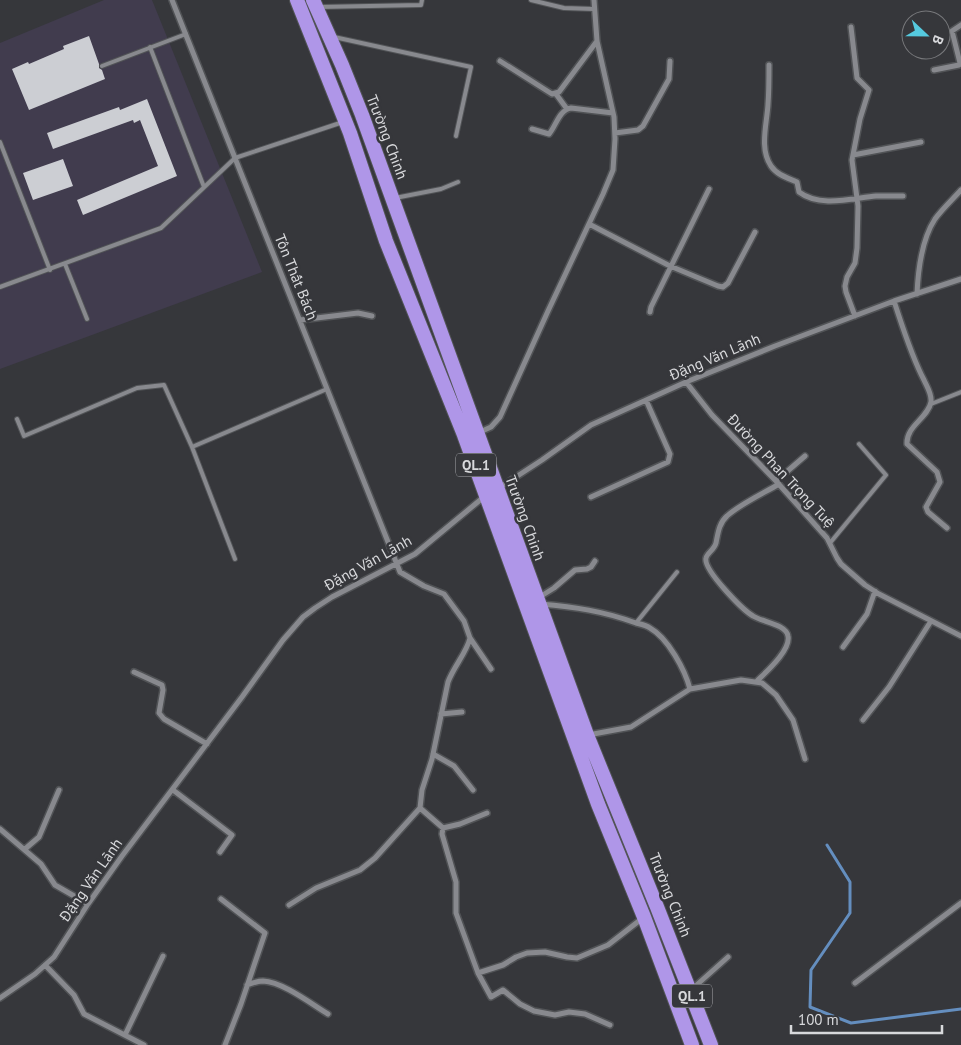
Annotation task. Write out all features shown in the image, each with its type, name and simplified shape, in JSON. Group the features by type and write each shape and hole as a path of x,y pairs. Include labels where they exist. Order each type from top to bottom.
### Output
{"highway":[{"name":"Trường Chinh","path":"297,0 345,121 386,241 471,434"},
{"name":"Trường Chinh","path":"314,3 358,107 393,199 471,434 598,804 658,953 690,1044"},
{"name":"Trường Chinh","path":"492,492 539,601 587,735 711,1045"}],"street":[{"name":"Tôn Thất Bách","path":"172,0 396,563"},
{"path":"471,434 490,427 500,417 613,170 615,133 613,113 597,41 594,0"},
{"path":"934,70 959,65 952,31 961,25"},
{"path":"852,27 857,78 869,90 853,156 857,198 855,262 845,286 855,316"},
{"path":"556,94 597,41"},
{"path":"615,133 638,130 643,126 669,79 670,60"},
{"path":"500,62 552,94 556,94 567,109"},
{"path":"769,65 768,105 764,142 770,165 780,175 797,182 799,192 803,195 825,200 904,196"},
{"path":"532,129 549,134 561,114 571,108 613,113"},
{"path":"853,156 921,142"},
{"path":"650,312 670,266 709,189"},
{"path":"917,294 918,271 929,232 935,219 961,190"},
{"path":"589,224 670,266 723,287 728,283 755,232"},
{"name":"Đặng Văn Lãnh","path":"0,998 54,957 88,904 283,640 303,617 315,608 415,554 492,492 542,460 591,425 686,382 775,346 894,301 961,279"},
{"path":"894,301 918,366 931,394 931,404 908,436 908,444 937,472 940,482 926,506 928,512 947,528"},
{"path":"300,320 358,313 372,316"},
{"name":"Đường Phan Trọng Tuệ","path":"686,382 712,415 778,482 827,538 841,564 875,591 961,636"},
{"path":"591,497 668,462 670,454 646,400"},
{"path":"757,681 785,651 788,643 786,631 773,623 759,620 736,602 705,562 706,557 716,546 719,529 728,515 778,482 805,456"},
{"path":"539,601 575,570 587,569 596,561"},
{"path":"396,563 400,572 424,586 444,594 464,621 470,638 491,669"},
{"path":"843,647 867,614 875,591"},
{"path":"539,601 605,612 651,628 667,644 686,674 690,689"},
{"path":"863,720 889,687 932,621"},
{"path":"289,905 316,888 360,870 375,858 420,808 422,790 433,754 444,696 452,670 465,650 470,638"},
{"path":"134,672 162,685 163,690 159,713 164,719 207,744"},
{"path":"587,735 631,727 690,689 741,680 757,681 776,695 793,720 805,759"},
{"path":"441,714 462,712"},
{"path":"433,754 454,766 474,790"},
{"path":"25,848 39,837 59,790"},
{"path":"172,790 232,835 220,852"},
{"path":"420,808 443,828"},
{"path":"443,828 460,824 487,812"},
{"path":"443,828 442,834 456,882 456,913 478,973 491,997 503,990 520,1004 534,1011 555,1015 569,1012 585,1014 610,1025"},
{"path":"0,829 25,848 41,864 55,884 88,904"},
{"path":"221,899 264,933 225,1045"},
{"path":"855,983 961,903"},
{"path":"478,973 502,965 527,953 545,952 577,958 608,945 644,917"},
{"path":"125,1035 163,956"},
{"path":"690,990 728,957"},
{"path":"45,965 74,995 84,1014 144,1045"},
{"path":"247,984 261,981 280,986 294,992 328,1014"}],"lane":[{"path":"314,3 421,5 422,0"},
{"path":"531,0 564,8 594,8"},
{"path":"102,66 186,34"},
{"path":"329,36 471,66 456,136"},
{"path":"150,47 204,187"},
{"path":"0,287 161,228 235,158 345,121"},
{"path":"0,142 50,270"},
{"path":"393,199 441,189 458,182"},
{"path":"65,264 87,319"},
{"path":"17,419 24,436 136,388 164,385 192,446 235,559"},
{"path":"192,446 327,389"},
{"path":"931,404 961,392"},
{"path":"830,543 886,475 859,444"},
{"path":"636,623 677,572"}],"shaded area":[{"path":"104,0 152,0 262,272 0,369 0,43"}],"building":[{"path":"89,36 99,68 102,70 105,79 29,110 12,69 64,49 63,46"},
{"path":"147,99 177,176 83,215 77,200 158,166 140,120 134,123 133,120 53,149 47,133 119,107 120,110"},
{"path":"63,159 73,186 33,200 23,173"}],"waterway":[{"path":"827,845 850,882 850,913 811,970 810,1007 851,1023 961,1009"}]}
